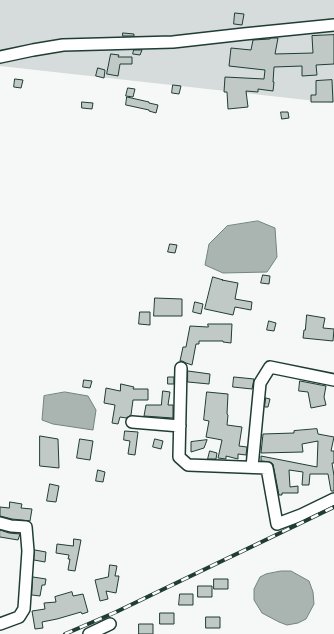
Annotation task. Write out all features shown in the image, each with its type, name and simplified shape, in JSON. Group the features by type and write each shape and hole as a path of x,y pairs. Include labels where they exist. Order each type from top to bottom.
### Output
{"street":[{"path":"0,57 63,45 173,42 334,25"},
{"path":"252,468 260,383 270,367 334,380"},
{"path":"181,368 179,456 188,465 267,468 277,524 301,515 334,499"},
{"path":"132,422 180,426"},
{"path":"0,523 11,526 26,527 28,551 24,609 19,617 0,624"},
{"path":"89,634 110,624"}],"shaded area":[{"path":"0,0 334,0 334,103 0,66"},
{"path":"258,221 275,228 277,257 267,272 223,273 205,265 209,244 227,226"},
{"path":"65,392 88,396 96,410 93,430 53,424 42,420 44,396"},
{"path":"291,571 309,581 313,592 314,604 306,619 298,623 287,625 279,622 262,613 254,600 254,589 260,577 266,574"}],"building":[{"path":"235,13 244,14 242,25 234,24"},
{"path":"123,33 134,34 134,36 123,36"},
{"path":"334,35 334,64 316,65 317,75 302,76 302,66 274,67 273,91 258,89 258,92 246,91 248,107 228,109 227,92 224,92 225,77 264,79 265,70 229,66 231,48 251,50 253,40 278,38 275,54 313,53 312,36"},
{"path":"134,50 142,50 140,55 133,54"},
{"path":"111,54 119,55 118,57 132,57 132,64 120,64 118,76 107,74"},
{"path":"98,68 105,70 104,78 96,76"},
{"path":"15,79 23,80 21,88 14,87"},
{"path":"332,80 333,102 311,102 311,95 316,95 316,81"},
{"path":"173,85 181,86 179,94 172,93"},
{"path":"128,88 135,89 133,97 126,96"},
{"path":"127,97 158,105 156,113 126,105"},
{"path":"82,102 93,103 92,109 82,108"},
{"path":"281,112 288,112 289,118 282,119"},
{"path":"170,244 177,245 175,253 168,252"},
{"path":"263,275 270,276 269,284 261,283"},
{"path":"213,277 238,283 235,299 252,302 251,310 235,307 233,315 205,309"},
{"path":"155,298 182,299 182,316 154,316"},
{"path":"195,302 203,304 201,314 193,312"},
{"path":"140,312 150,312 150,325 139,324"},
{"path":"307,315 325,318 323,328 334,329 333,341 303,338"},
{"path":"269,321 276,323 274,331 267,330"},
{"path":"208,324 232,324 231,343 223,341 199,341 199,344 196,344 192,365 180,361 183,347 186,347 190,326 208,327"},
{"path":"188,371 210,374 209,384 188,382"},
{"path":"168,377 174,377 174,384 168,384"},
{"path":"234,377 254,379 252,389 233,387"},
{"path":"84,380 92,381 90,388 83,387"},
{"path":"300,381 326,386 324,397 326,405 311,408 308,392 299,391"},
{"path":"121,384 134,387 133,389 148,389 148,400 133,400 131,415 126,418 120,417 118,424 112,423 115,405 104,403 106,388 120,391"},
{"path":"163,391 170,392 168,405 173,405 173,418 144,416 146,405 161,405"},
{"path":"207,392 228,394 227,425 242,427 239,446 247,447 246,455 238,454 238,459 226,456 226,459 218,458 222,440 206,437 209,421 204,420"},
{"path":"266,398 270,399 268,407 265,407"},
{"path":"317,429 318,434 334,437 331,451 334,451 334,463 332,463 334,491 331,491 328,474 310,474 309,485 302,485 303,472 289,470 290,487 298,486 298,493 282,493 282,495 279,495 273,464 270,462 261,461 261,456 317,467 318,441 302,444 303,452 261,453 263,434 294,433 294,431"},
{"path":"125,431 138,432 135,455 128,454 130,441 124,440"},
{"path":"40,436 58,439 59,468 40,466"},
{"path":"80,439 93,441 90,460 77,458"},
{"path":"155,439 163,441 161,449 153,447"},
{"path":"207,440 204,448 191,452 191,442"},
{"path":"210,451 217,453 216,459 208,459"},
{"path":"98,470 105,472 103,482 96,481"},
{"path":"50,484 59,486 56,502 47,501"},
{"path":"10,502 22,504 21,508 32,509 30,521 0,516 0,507 9,508"},
{"path":"0,530 20,534 18,540 0,537"},
{"path":"74,539 81,540 75,571 68,570 70,559 68,559 69,555 56,553 57,544 73,546"},
{"path":"35,550 46,552 45,562 34,560"},
{"path":"110,565 117,566 115,576 119,576 116,593 106,591 108,599 100,601 95,580 108,577"},
{"path":"33,577 46,579 45,585 42,585 40,596 32,595"},
{"path":"214,579 228,579 228,589 214,589"},
{"path":"198,586 212,586 212,597 198,597"},
{"path":"72,592 73,596 83,594 88,612 82,614 81,612 42,622 43,628 35,629 32,611 45,609 44,603 56,602 55,597"},
{"path":"180,594 193,594 193,605 179,605"},
{"path":"160,613 174,613 174,624 160,624"},
{"path":"206,617 220,617 220,628 206,628"},
{"path":"139,624 153,624 153,634 139,634"}],"railway":[{"path":"65,634 116,612 334,507"}]}
